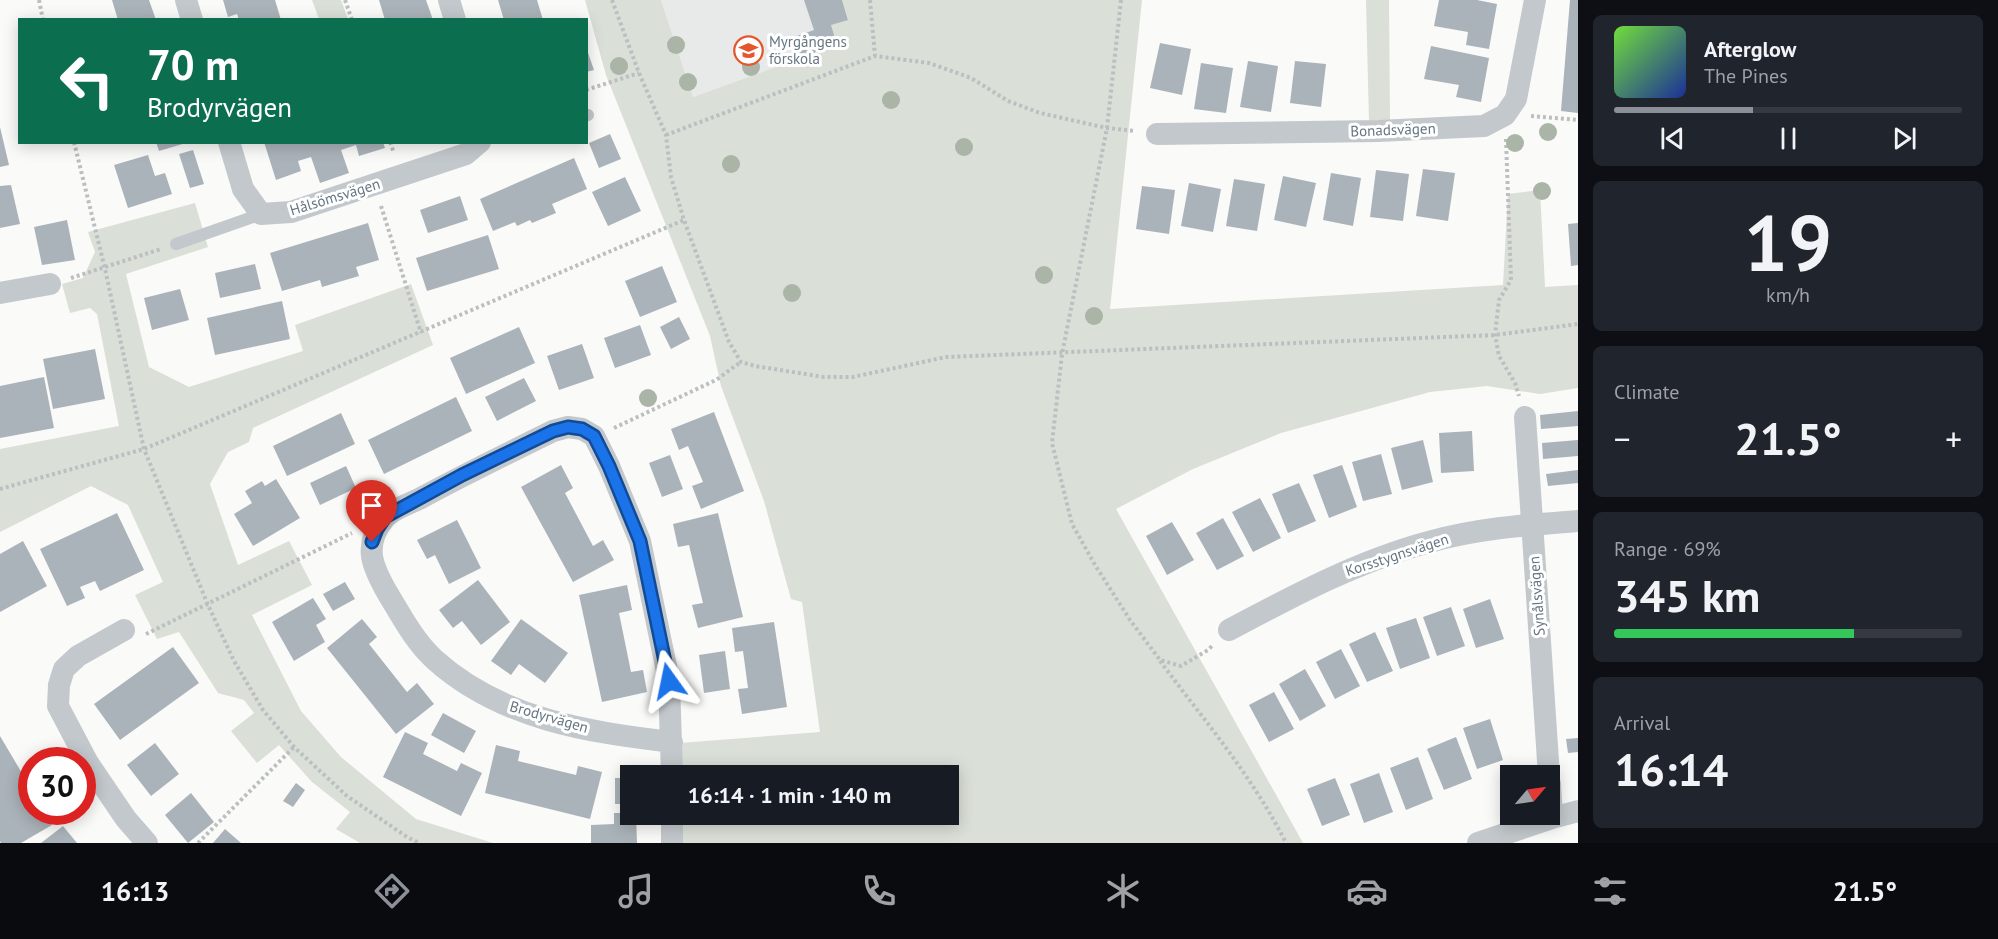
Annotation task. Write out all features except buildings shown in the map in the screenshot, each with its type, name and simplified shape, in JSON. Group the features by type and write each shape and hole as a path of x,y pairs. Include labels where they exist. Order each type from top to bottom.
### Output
{"street":[{"path":"186,0 191,18"},
{"path":"449,0 454,18"},
{"path":"1508,112 1516,99 1519,88 1535,0"},
{"name":"Bonadsvägen","path":"1157,134 1378,131 1484,126 1508,112"},
{"path":"230,144 243,189 261,214"},
{"name":"Hålsömsvägen","path":"261,214 291,212 375,185 466,154 478,144"},
{"path":"0,293 50,284"},
{"name":"Synålsvägen","path":"1525,417 1548,765"},
{"path":"385,517 462,475 553,431 568,427 582,429 594,436 640,541 669,681 672,765"},
{"name":"Brodyrvägen","path":"385,517 372,542 371,558 375,571 411,633 434,659 463,682 512,709 566,725 672,742"},
{"name":"Korsstygnsvägen","path":"1228,630 1346,571 1429,542 1499,527 1578,520"},
{"path":"124,630 78,656 64,669 58,685 58,706 88,763 126,819 147,843"},
{"path":"1560,816 1578,811"},
{"path":"672,825 672,843"},
{"path":"1478,843 1531,825"}],"lane":[{"path":"176,244 261,214"}],"path":[{"path":"39,0 43,18"},
{"path":"345,0 351,18"},
{"path":"612,0 639,73 666,135 671,177 684,220 729,342 741,362 824,377 853,377 946,357 1495,335 1578,324"},
{"path":"870,0 876,56"},
{"path":"1121,0 1107,128 1062,354 1052,443 1072,524 1095,565 1124,611 1239,767 1286,843"},
{"path":"666,135 876,56 929,63 971,78 1008,101 1040,113 1107,128 1157,134"},
{"path":"588,89 639,73"},
{"path":"1525,417 1515,384 1499,356 1495,335 1499,300 1511,280 1508,112 1578,120"},
{"path":"74,144 105,269 144,449 208,605 234,661 263,710 294,747 347,796 419,843"},
{"path":"375,185 421,333"},
{"path":"0,489 144,449 684,220"},
{"path":"50,284 105,269 176,244"},
{"path":"594,436 716,380 741,362"},
{"path":"124,630 147,634 385,517"},
{"path":"1160,660 1180,666 1208,650 1228,630"},
{"path":"198,843 294,747"}],"shaded area":[{"path":"312,0 341,0 348,18 319,18"},
{"path":"585,0 661,0 693,97 837,45 831,25 848,19 842,0 1142,0 1110,309 1503,285 1508,194 1540,190 1545,287 1578,285 1578,388 1540,394 1487,386 1430,392 1281,433 1193,469 1116,509 1303,843 680,843 680,825 959,825 959,765 680,765 680,743 820,732 802,602 791,599 764,501 721,386 710,336 606,75"},
{"name":"Myrgångens förskola","path":"661,0 842,0 848,20 837,45 693,97"},
{"path":"1366,0 1389,0 1390,120 1369,121"},
{"path":"195,203 208,247 126,274 149,367 189,387 303,351 295,325 411,284 433,345 253,428 249,442 228,452 210,484 238,565 289,541 312,585 252,615 301,711 341,757 416,819 493,843 360,843 336,829 350,812 312,782 279,745 257,763 231,731 254,713 244,700 218,693 179,632 157,639 135,595 163,582 128,505 91,486 0,532 0,449 119,426 97,314 90,308 70,313 62,284 83,278 95,252 88,232"}],"place":[{"name":"Myrgångens förskola","path":"748,51"}],"route":[{"path":"372,542 385,517 462,475 553,431 568,427 582,429 594,436 640,541 669,681"}]}
